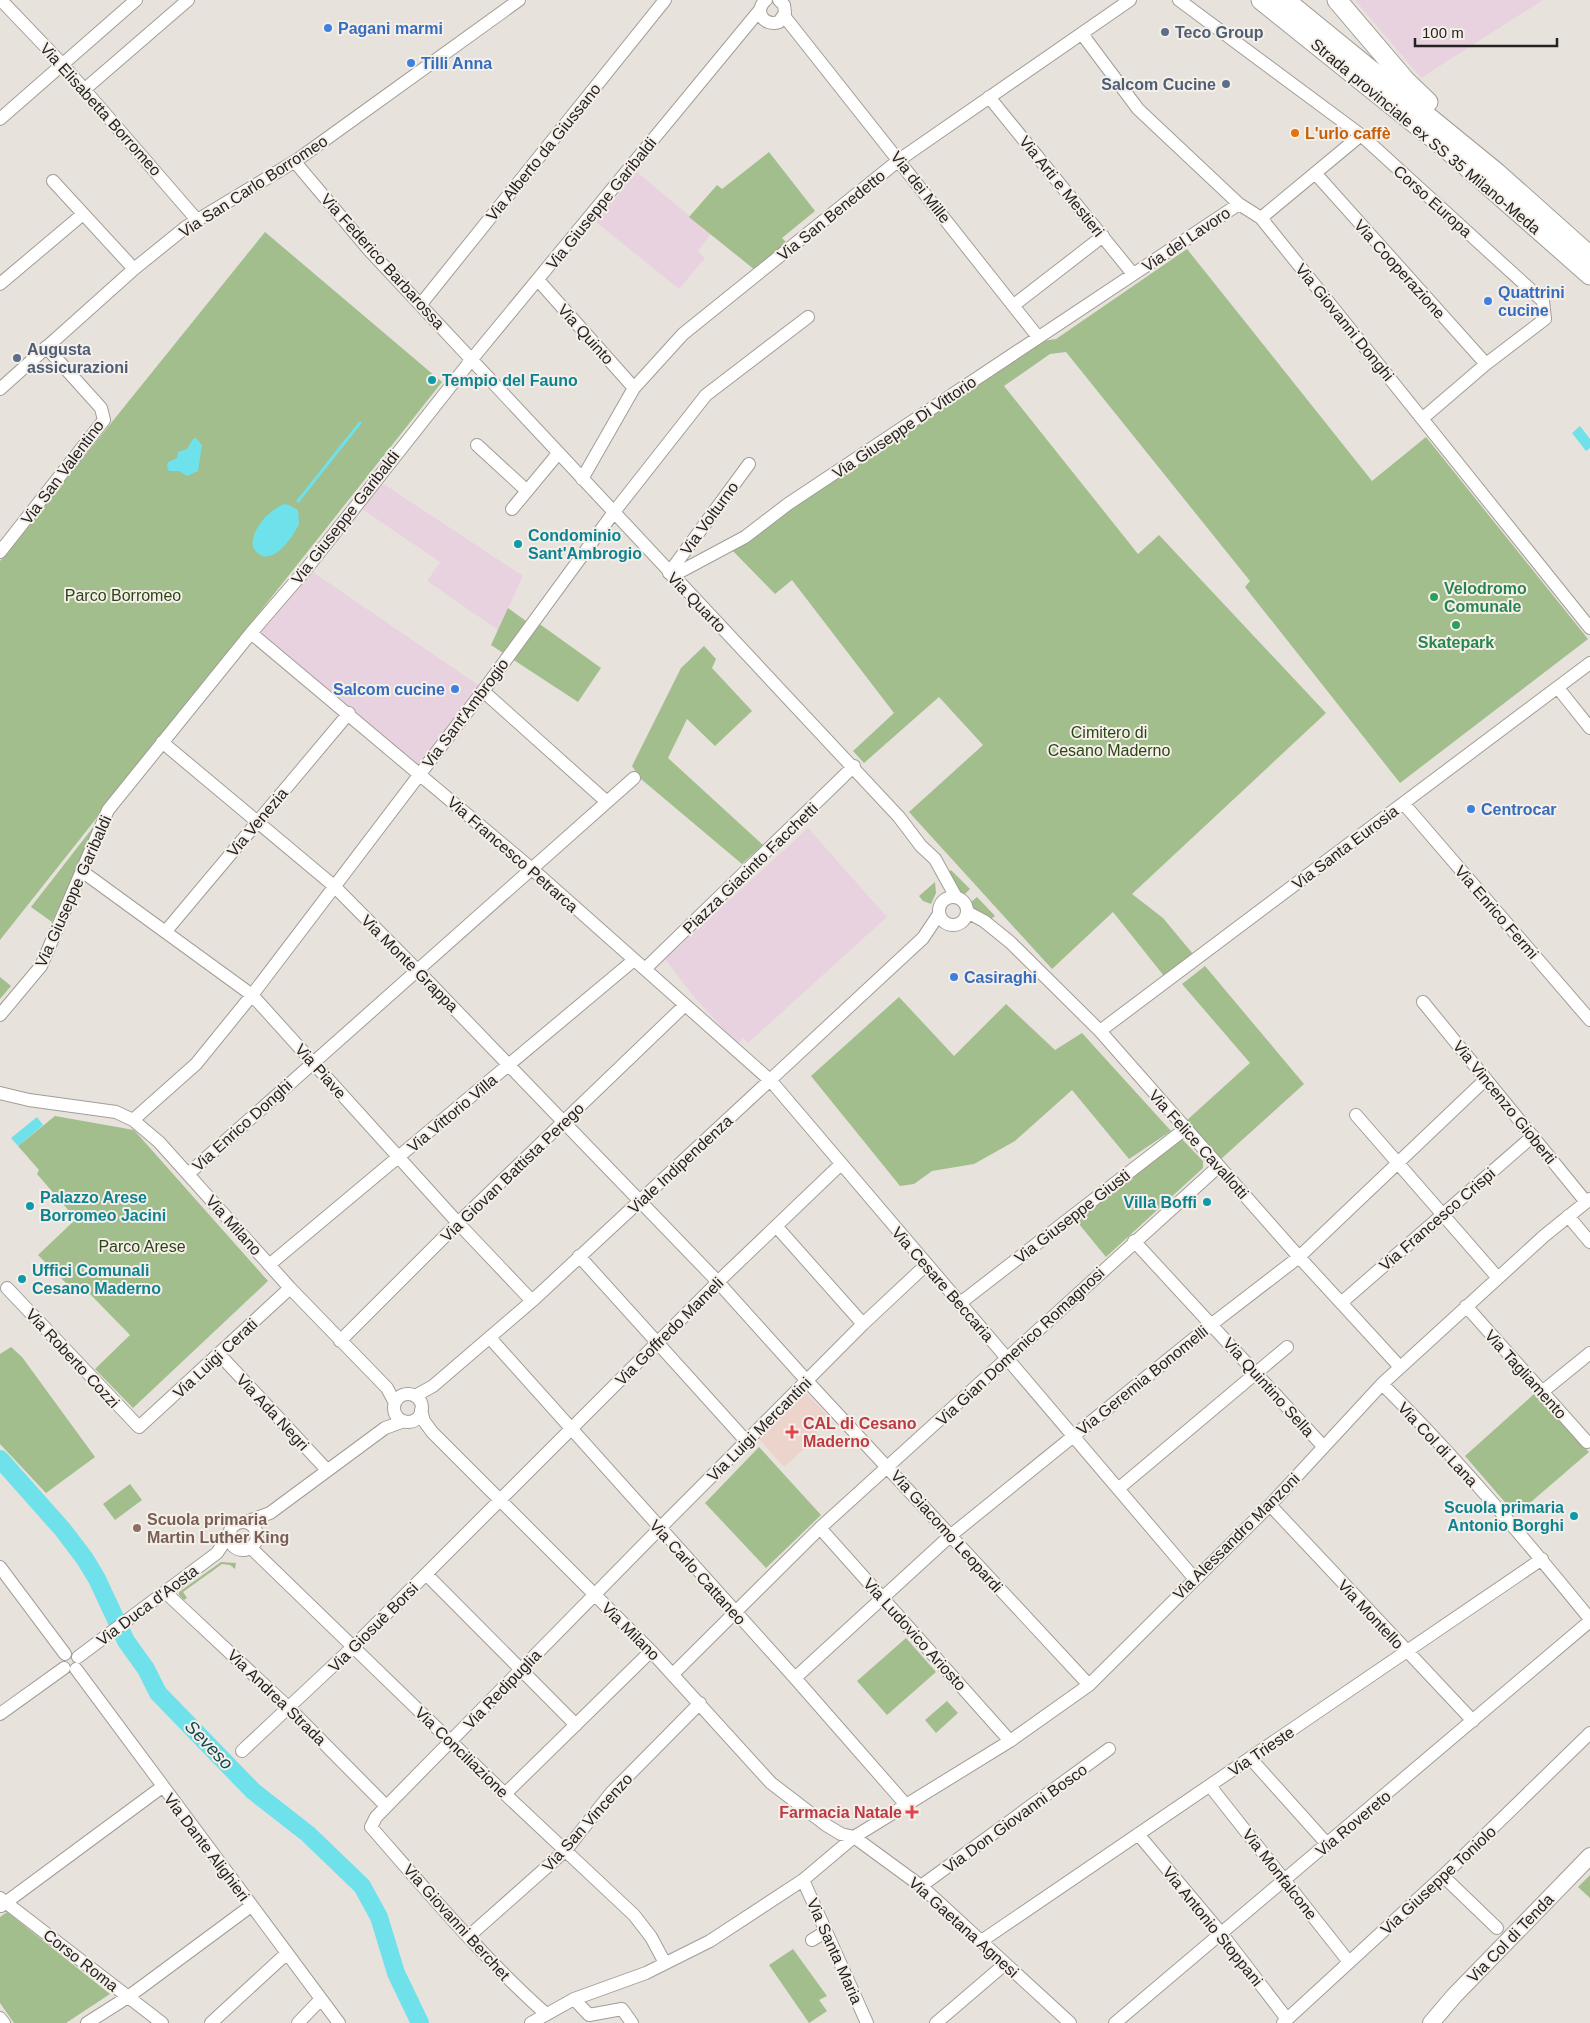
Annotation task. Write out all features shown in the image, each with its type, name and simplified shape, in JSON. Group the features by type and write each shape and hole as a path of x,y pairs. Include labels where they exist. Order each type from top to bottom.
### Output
{"highway":[{"name":"Strada provinciale ex SS 35 Milano-Meda","path":"1285,0 1497,173 1590,256"},
{"path":"1337,0 1405,80 1464,135 1497,173"},
{"name":"Strada provinciale ex SS 35 Milano-Meda","path":"1259,2 1448,150 1590,275"}],"main road":[{"name":"Via Col di Tenda","path":"1432,2023 1454,1996 1590,1856"}],"street":[{"name":"Via Elisabetta Borromeo","path":"1,0 63,64 197,220"},
{"path":"84,89 188,0"},
{"name":"Via San Carlo Borromeo","path":"0,389 134,269 197,220 295,162 519,0"},
{"name":"Via Alberto da Giussano","path":"421,304 665,0"},
{"path":"762,4 762,19 779,19 784,5 779,0"},
{"name":"Via Giuseppe Garibaldi","path":"731,44 779,19 794,0"},
{"name":"Via San Benedetto","path":"582,479 634,388 683,334 899,160 1130,0"},
{"name":"Corso Europa","path":"1179,0 1361,135 1543,301 1545,319 1486,364 1423,418"},
{"path":"0,119 134,1"},
{"name":"Via Giuseppe Garibaldi","path":"0,1015 40,966 83,872 108,810 251,633 307,568 472,359 762,4"},
{"name":"Via dei Mille","path":"779,19 802,39 1038,337"},
{"name":"Via Giovanni Donghi","path":"1082,34 1138,109 1239,204 1261,218 1590,628"},
{"name":"Via Arti e Mestieri","path":"990,97 1133,274"},
{"path":"1261,218 1361,135"},
{"name":"Via Federico Barbarossa","path":"295,162 369,250 472,359"},
{"name":"Via Cooperazione","path":"1315,173 1486,364"},
{"path":"53,181 134,269"},
{"name":"Via del Lavoro","path":"1133,274 1239,204"},
{"path":"0,284 83,214"},
{"path":"1014,305 1103,236"},
{"name":"Via Giuseppe Di Vittorio","path":"670,574 744,537 762,522 1133,274"},
{"name":"Via Quinto","path":"538,280 634,388"},
{"name":"Via Sant'Ambrogio","path":"133,1120 196,1064 252,995 483,691 614,512 706,395 808,317"},
{"name":"Via San Valentino","path":"0,552 104,420 101,408 46,347"},
{"name":"Via Quarto","path":"472,359 670,574 854,766 900,817 921,846 941,880 943,901"},
{"path":"477,445 527,490"},
{"path":"512,509 556,456"},
{"name":"Via Volturno","path":"670,574 748,464"},
{"name":"Via Francesco Petrarca","path":"251,633 349,713 532,869 771,1081"},
{"name":"Via Santa Eurosia","path":"1100,1031 1590,663"},
{"path":"1558,688 1590,728"},
{"path":"483,691 607,802"},
{"name":"Via Venezia","path":"166,931 349,713"},
{"name":"Via Monte Grappa","path":"162,742 334,886 641,1200"},
{"name":"Piazza Giacinto Facchetti","path":"645,969 854,766"},
{"name":"Via Enrico Donghi","path":"188,1174 313,1061 418,971 634,778"},
{"name":"Via Enrico Fermi","path":"1404,804 1590,1020"},
{"name":"Via Quarto","path":"921,846 940,865 956,897"},
{"name":"Via Piave","path":"83,872 252,995 458,1223 532,1301"},
{"path":"956,897 964,902 968,912 960,924 947,924 939,914 943,901 956,897"},
{"name":"Via Felice Cavallotti","path":"968,912 1010,942 1100,1031 1298,1256 1400,1367"},
{"name":"Viale Indipendenza","path":"923,938 939,914"},
{"name":"Viale Indipendenza","path":"404,1421 417,1418 409,1403 433,1386 532,1301 923,938 947,924"},
{"name":"Via Felice Cavallotti","path":"960,924 975,924 992,928"},
{"name":"Via Vittorio Villa","path":"269,1265 634,960"},
{"name":"Via Vincenzo Gioberti","path":"1423,1002 1588,1200"},
{"name":"Via Giovan Battista Perego","path":"340,1341 458,1223 685,1005"},
{"name":"Via Geremia Bonomelli","path":"795,1678 950,1536 1298,1256 1486,1079"},
{"name":"Via Cesare Beccaria","path":"771,1081 1194,1578"},
{"name":"Via Milano","path":"0,1092 29,1100 116,1112 133,1120 159,1142 340,1341 386,1388 409,1403 423,1418 430,1430 673,1674 777,1788 841,1834 854,1837"},
{"path":"1356,1115 1498,1278"},
{"name":"Via Giuseppe Giusti","path":"959,1304 1185,1129"},
{"name":"Via Francesco Crispi","path":"1340,1303 1533,1136"},
{"name":"Via Goffredo Mameli","path":"499,1499 718,1282 841,1164"},
{"name":"Via Gian Domenico Romagnosi","path":"673,1674 820,1528 1134,1241 1219,1166"},
{"name":"Via Giacomo Leopardi","path":"641,1200 1089,1685"},
{"name":"Via Alessandro Manzoni","path":"531,2023 574,1998 646,1973 699,1946 803,1880 854,1837 1010,1741 1089,1685 1194,1578 1270,1505 1322,1446 1382,1384 1466,1306 1588,1200"},
{"path":"1568,1216 1590,1242"},
{"path":"776,1226 863,1324"},
{"name":"Via Quintino Sella","path":"1134,1241 1322,1446"},
{"path":"579,1256 656,1344 747,1442"},
{"name":"Via Luigi Mercantini","path":"594,1595 863,1324 926,1265"},
{"name":"Via Roberto Cozzi","path":"7,1288 139,1428"},
{"name":"Via Luigi Cerati","path":"139,1428 290,1288"},
{"name":"Via Tagliamento","path":"1466,1306 1587,1442"},
{"name":"Via Carlo Cattaneo","path":"490,1338 795,1678 907,1806"},
{"path":"1118,1489 1287,1347"},
{"path":"1542,1392 1590,1353"},
{"name":"Via Ada Negri","path":"219,1354 327,1470"},
{"name":"Via Col di Lana","path":"1382,1384 1420,1422 1542,1560 1590,1620"},
{"path":"385,1428 404,1421 409,1403"},
{"path":"249,1544 230,1541 230,1533 234,1526 270,1513 385,1428 409,1403"},
{"name":"Via Giosuè Borsi","path":"242,1751 354,1646 499,1499"},
{"name":"Via Montello","path":"1270,1505 1406,1652 1473,1721"},
{"path":"249,1544 270,1513"},
{"path":"246,1522 254,1527 249,1544"},
{"name":"Via Ludovico Ariosto","path":"820,1528 1010,1741"},
{"name":"Via Duca d'Aosta","path":"0,1714 73,1665 113,1630 217,1553 230,1533"},
{"name":"Via Duca d'Aosta","path":"217,1553 249,1544"},
{"name":"Via Conciliazione","path":"249,1544 451,1742 640,1922 665,1962"},
{"name":"Via Trieste","path":"980,1942 1542,1560"},
{"path":"2,1574 65,1654 72,1653 73,1665"},
{"path":"426,1574 576,1725"},
{"name":"Via Andrea Strada","path":"165,1592 289,1708 386,1806"},
{"name":"Via Redipuglia","path":"371,1827 386,1806 594,1595"},
{"name":"Via Rovereto","path":"1115,2023 1328,1845 1590,1620"},
{"path":"505,1794 651,1651"},
{"name":"Via Dante Alighieri","path":"73,1665 339,2023"},
{"name":"Via San Vincenzo","path":"469,1936 566,1850 611,1793 700,1703"},
{"name":"Via Giuseppe Toniolo","path":"1285,2021 1444,1876 1590,1733"},
{"name":"Via Don Giovanni Bosco","path":"921,1886 1109,1749"},
{"path":"1250,1759 1328,1845"},
{"name":"Via Monfalcone","path":"1210,1786 1349,1962"},
{"path":"2,1902 162,1787"},
{"name":"Via Giovanni Berchet","path":"371,1827 515,1986 546,2014"},
{"name":"Via Antonio Stoppani","path":"1138,1834 1221,1933 1285,2021"},
{"name":"Via Gaetana Agnesi","path":"854,1837 921,1886 1070,2023"},
{"path":"1444,1876 1498,1928"},
{"name":"Via Santa Maria","path":"803,1880 867,2023"},
{"name":"Corso Roma","path":"2,1902 162,2023"},
{"path":"87,2023 128,1997 251,1906"},
{"path":"812,1940 825,1932"},
{"path":"211,2023 286,1954"},
{"path":"936,2023 1005,1964"},
{"path":"574,1998 590,2015 622,2009 632,2023"},
{"path":"298,2023 321,1999"},
{"path":"0,2018 4,2023"}],"shaded area":[{"path":"1355,0 1543,0 1421,78"},
{"path":"637,172 711,234 698,251 705,258 679,289 596,222"},
{"path":"376,479 523,576 498,630 427,581 440,562 356,505"},
{"path":"307,568 484,689 419,773 251,633"},
{"path":"808,828 887,917 748,1043 743,1038 737,1044 694,997 665,959"},
{"name":"CAL di Cesano Maderno","path":"806,1393 827,1415 813,1428 819,1435 784,1467 759,1439"}],"green space":[{"path":"769,152 815,211 782,238 787,243 755,270 689,217 717,185 722,189"},
{"name":"Parco Borromeo","path":"265,232 442,382 0,940 0,561"},
{"name":"Cimitero di Cesano Maderno","path":"1187,249 1372,481 1426,437 1588,639 1400,783 1245,587 1250,581 1066,352 1050,354 1004,386 1138,554 1159,535 1326,713 1132,894 1163,918 1193,954 1164,976 1113,912 1052,969 909,812 983,745 939,697 864,763 853,751 894,713 792,580 775,594 731,549 1043,341 1056,339"},
{"path":"508,608 530,624 534,620 601,668 578,702 491,645"},
{"path":"704,646 716,659 712,668 752,711 715,746 687,719 668,758 763,845 742,864 641,779 632,766 681,668"},
{"path":"105,812 52,922 31,907"},
{"path":"951,870 970,889 965,894 958,890 948,873"},
{"path":"935,882 936,893 931,904 923,901 919,896"},
{"path":"977,897 995,916 991,919 974,909 971,902"},
{"path":"1205,966 1304,1084 1221,1159 1186,1121 1250,1063 1182,984"},
{"path":"0,977 11,986 0,999"},
{"path":"899,997 954,1056 1006,1004 1055,1050 1082,1033 1171,1131 1129,1159 1072,1090 1015,1141 974,1164 932,1171 914,1184 900,1186 811,1076"},
{"name":"Parco Arese","path":"55,1116 134,1130 268,1281 133,1408 95,1369 130,1335 88,1292 76,1293 38,1255 76,1219 37,1174 39,1170 18,1146"},
{"path":"1181,1138 1203,1161 1203,1168 1106,1257 1074,1218"},
{"path":"11,1347 22,1357 95,1457 46,1493 0,1444 0,1354"},
{"path":"1534,1394 1589,1452 1516,1515 1465,1456"},
{"path":"759,1447 821,1515 766,1568 705,1503"},
{"path":"130,1484 142,1500 115,1520 103,1504"},
{"path":"221,1562 236,1563 235,1569 230,1565 222,1564 183,1592 187,1598 184,1600 179,1595 179,1592"},
{"path":"906,1638 936,1672 887,1715 857,1681"},
{"path":"947,1701 958,1713 936,1733 925,1720"},
{"path":"1590,1875 1590,1898 1578,1887"},
{"path":"7,1912 110,1994 66,2023 14,2023 0,2003 0,1917"},
{"path":"793,1949 827,1996 819,2000 827,2011 809,2023 769,1965"}],"water":[{"path":"1580,426 1590,439 1590,448 1586,451 1572,433"},
{"path":"196,438 202,445 198,471 187,476 179,471 169,471 167,467 168,462 177,458 178,452 187,449 193,439"},
{"path":"284,504 298,510 299,524 291,538 279,551 266,556 259,554 253,547 254,534 262,521 272,511"},
{"path":"37,1117 43,1125 18,1146 11,1138"}],"waterway":[{"path":"298,501 360,423"},
{"name":"Seveso","path":"0,1459 63,1530 85,1559 97,1579 126,1641 146,1669 158,1693 253,1791 308,1834 362,1886 379,1917 396,1973 420,2023"}],"place":[{"name":"Pagani marmi","path":"328,28"},
{"name":"Teco Group","path":"1165,32"},
{"name":"Tilli Anna","path":"411,63"},
{"name":"Salcom Cucine","path":"1226,84"},
{"name":"L'urlo caffè","path":"1295,133"},
{"name":"Quattrini cucine","path":"1488,301"},
{"name":"Augusta assicurazioni","path":"17,358"},
{"name":"Tempio del Fauno","path":"432,380"},
{"name":"Condominio Sant'Ambrogio","path":"518,544"},
{"name":"Velodromo Comunale","path":"1434,597"},
{"name":"Skatepark","path":"1456,625"},
{"name":"Salcom cucine","path":"455,689"},
{"name":"Centrocar","path":"1471,809"},
{"name":"Casiraghi","path":"954,977"},
{"name":"Villa Boffi","path":"1207,1202"},
{"name":"Palazzo Arese Borromeo Jacini","path":"30,1206"},
{"name":"Uffici Comunali Cesano Maderno","path":"22,1279"},
{"name":"CAL di Cesano Maderno","path":"792,1432"},
{"name":"Scuola primaria Antonio Borghi","path":"1574,1516"},
{"name":"Scuola primaria Martin Luther King","path":"137,1528"},
{"name":"Farmacia Natale","path":"912,1812"}]}
